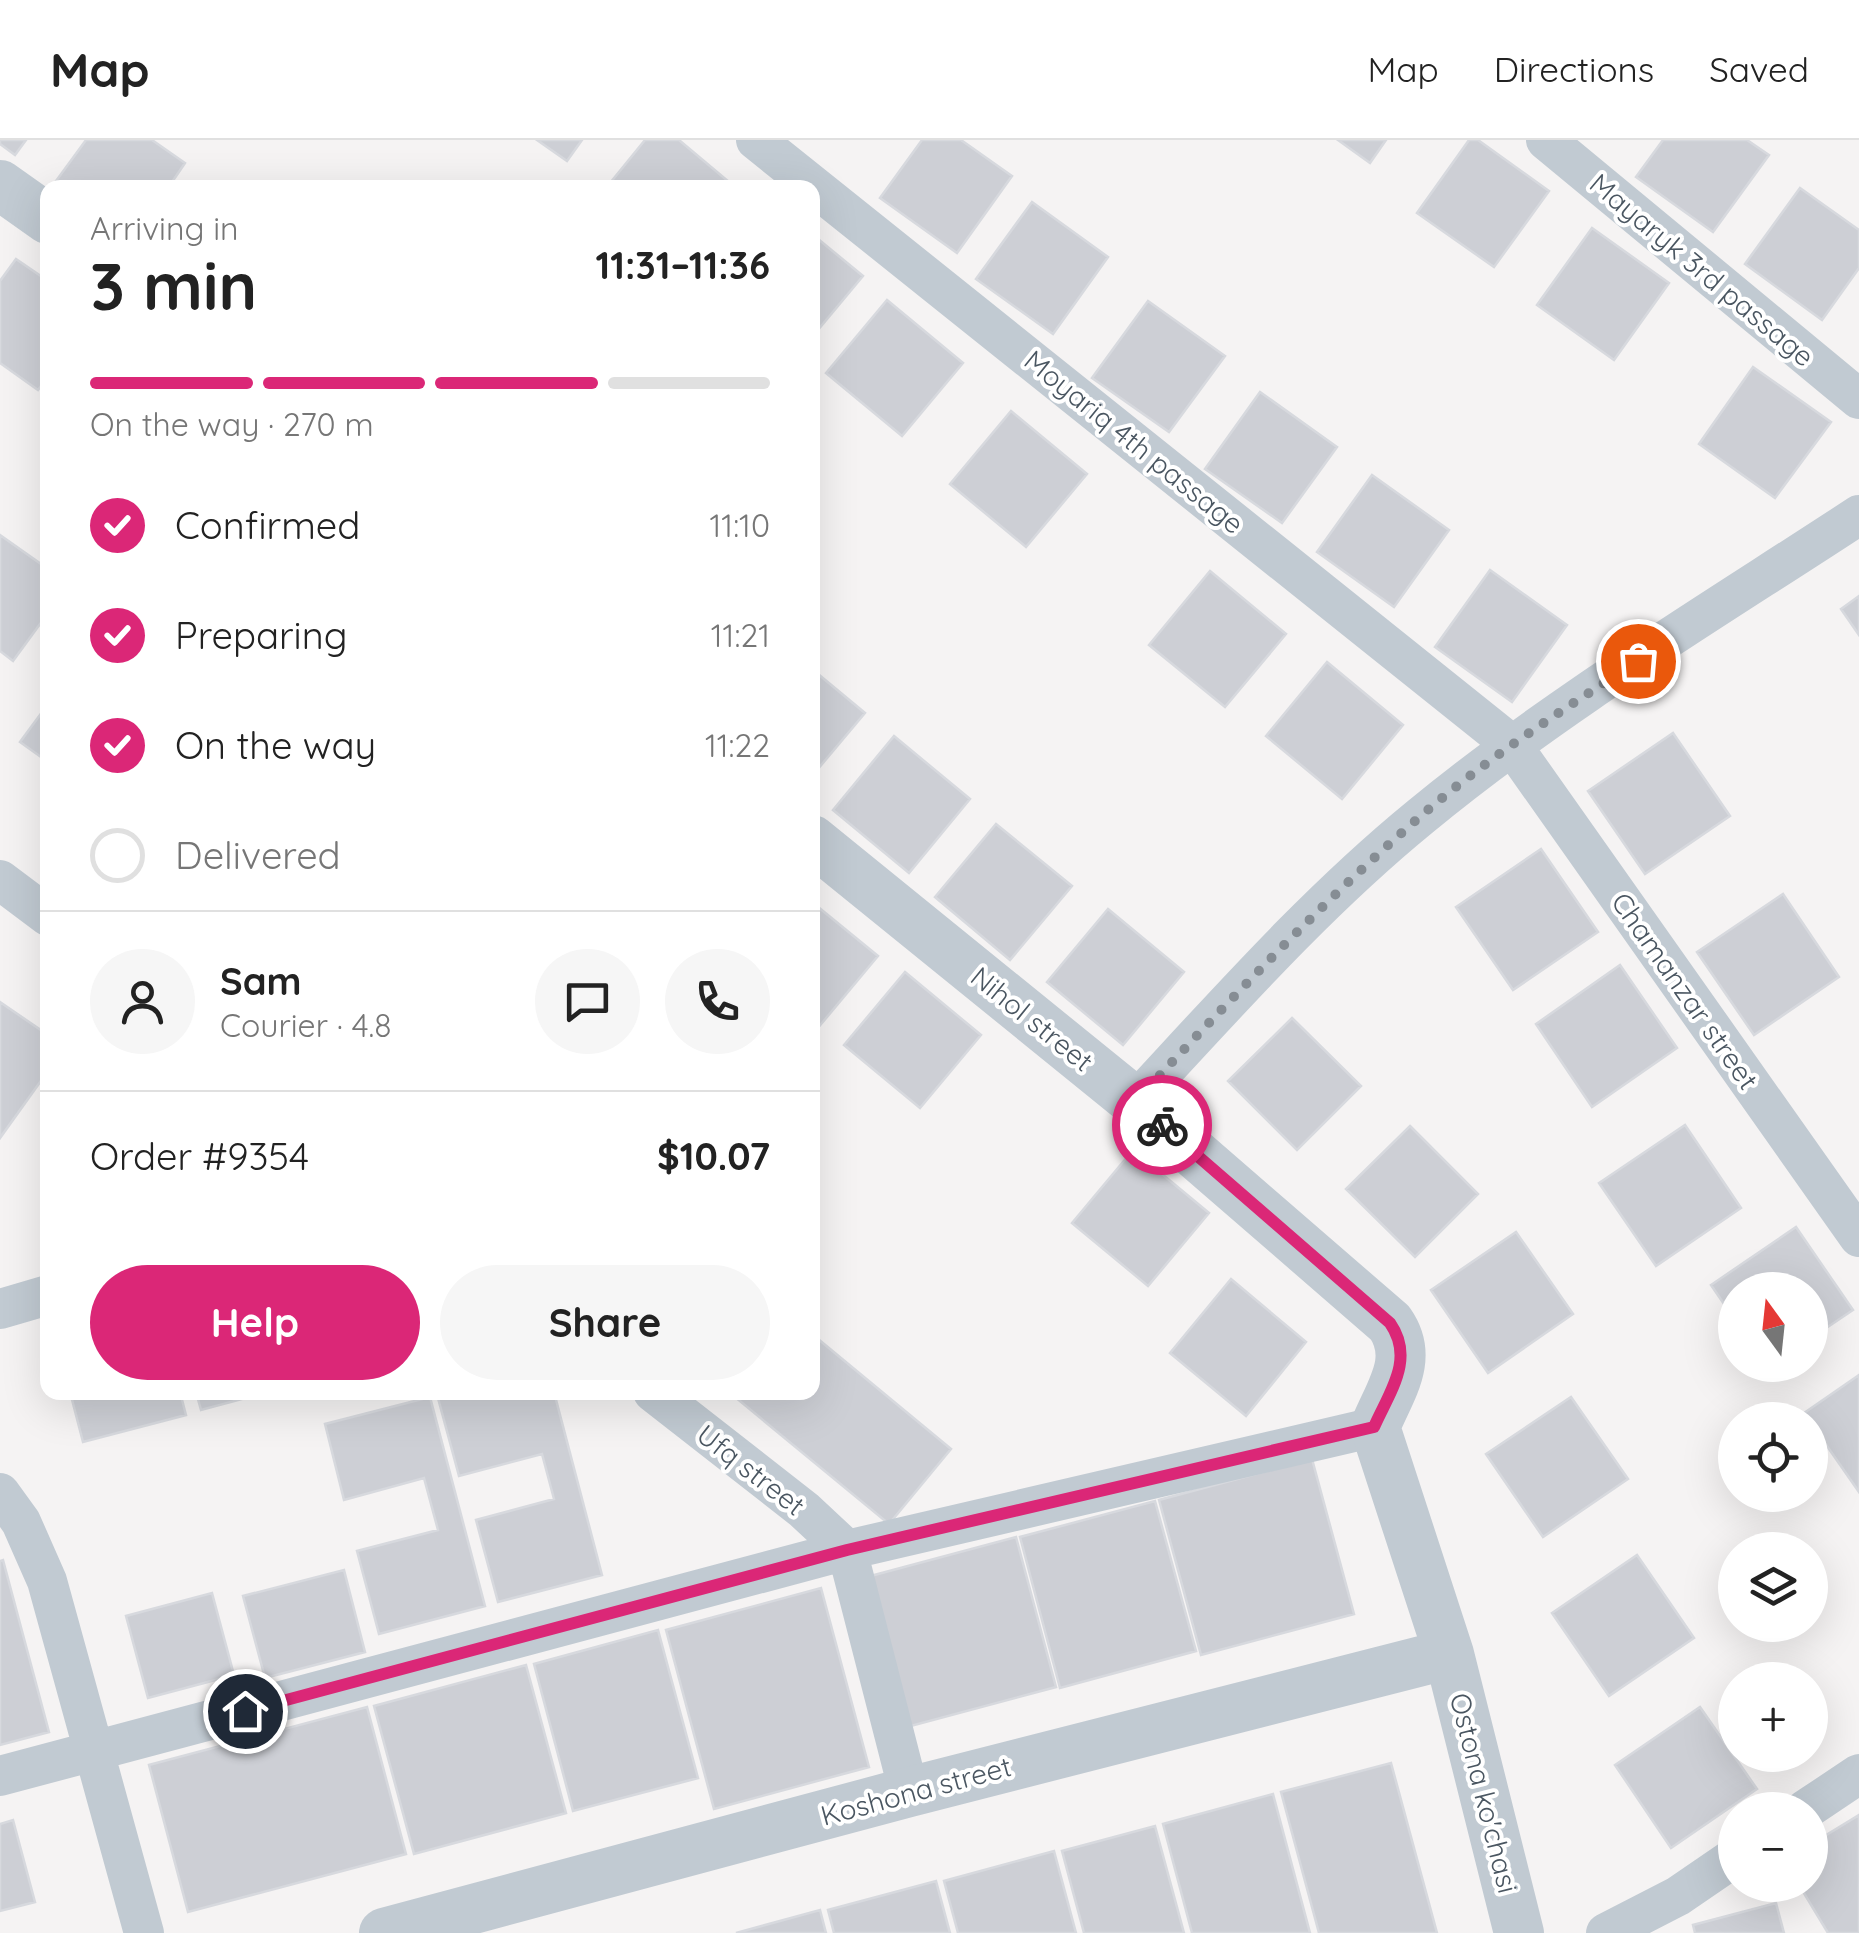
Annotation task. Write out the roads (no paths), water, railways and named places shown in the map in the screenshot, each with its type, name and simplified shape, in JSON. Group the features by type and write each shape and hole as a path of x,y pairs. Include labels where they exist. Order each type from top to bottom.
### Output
{"street":[{"name":"Moyariq 4th passage","path":"756,140 806,180"},
{"name":"Mayaryk 3rd passage","path":"1546,140 1859,399"},
{"path":"0,185 40,213"},
{"name":"Moyariq 4th passage","path":"820,191 1511,744"},
{"path":"1135,1102 1274,953 1416,820 1511,744 1859,514"},
{"name":"Chamanzar street","path":"1511,744 1859,1237"},
{"name":"Nihol street","path":"820,846 1135,1102 1390,1323 1398,1335 1403,1358 1374,1427"},
{"path":"0,880 40,900"},
{"path":"0,1309 40,1297"},
{"name":"Ufq street","path":"663,1400 804,1510 847,1550"},
{"path":"0,1776 847,1550 1374,1427"},
{"name":"Ostona ko'chasi","path":"1374,1427 1449,1654 1519,1933"},
{"path":"0,1493 21,1522 47,1581 144,1933"},
{"path":"847,1550 909,1792"},
{"name":"Koshona street","path":"384,1933 909,1792 1449,1654"},
{"path":"1828,1795 1859,1774"},
{"path":"1606,1933 1678,1896 1718,1869"}]}
